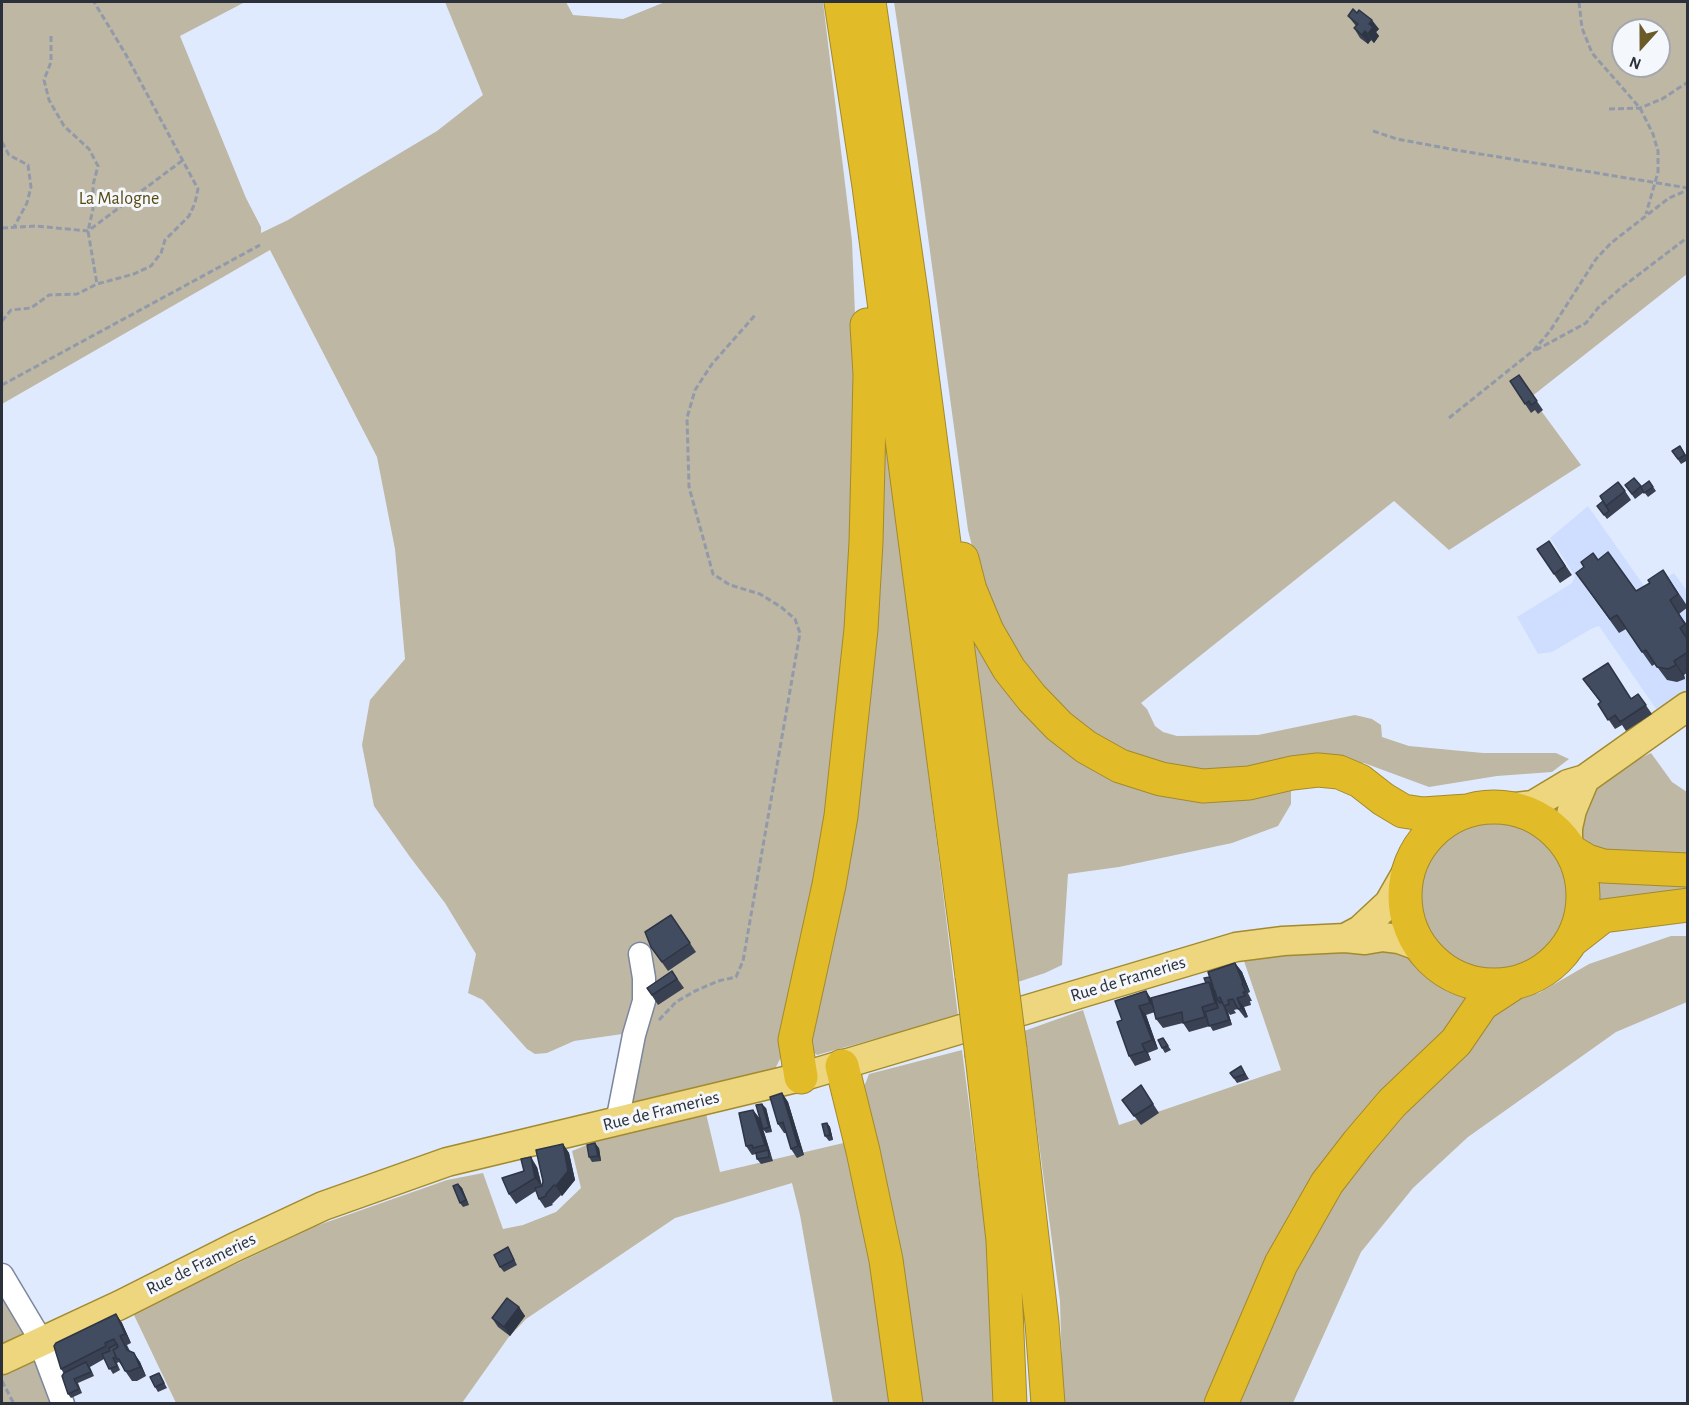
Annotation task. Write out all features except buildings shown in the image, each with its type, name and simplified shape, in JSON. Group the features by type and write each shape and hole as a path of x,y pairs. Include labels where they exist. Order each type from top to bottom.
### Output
{"highway":[{"path":"841,2 996,1052 1041,1312 1047,1404"},
{"path":"869,2 938,498 986,973"},
{"path":"801,1077 795,1040 830,885 841,816 861,629 866,542 870,374 862,220 869,186"},
{"path":"938,498 957,539 970,590 1009,669 1032,698 1059,726 1086,747 1120,766 1161,779 1203,786 1250,783 1292,773 1318,770 1339,772 1360,781 1403,811 1423,814 1467,811 1487,807 1508,808 1542,820 1556,831 1570,849 1579,869 1583,887 1583,906 1579,924 1571,941 1547,968 1514,983 1479,984 1446,971 1421,947 1407,917 1406,884 1409,868 1418,849 1431,833 1448,820 1467,811"},
{"path":"1570,849 1587,861 1604,866 1688,870"},
{"path":"1571,941 1603,916 1688,905"},
{"path":"1221,1404 1281,1264 1327,1184 1392,1103 1456,1042 1482,1004 1514,983"},
{"path":"996,1052 1010,1404"},
{"path":"842,1066 886,1260 906,1404"}],"main road":[{"path":"1508,808 1533,805 1568,784 1585,779 1688,706"},
{"path":"1570,849 1568,828 1572,810 1585,779"},
{"path":"1345,938 1360,930 1389,903 1409,868"},
{"name":"Rue de Frameries","path":"2,1360 323,1206 447,1162 842,1066 1236,947 1272,942 1345,938 1365,940 1383,937 1399,939 1421,947"}],"street":[{"path":"617,1122 632,1043 644,1001 644,978 640,954"},
{"path":"2,1275 40,1342 63,1404"}],"path":[{"path":"2,321 11,310 32,308 49,295 77,294 97,284 134,274 152,266 161,253 165,240 189,216 198,189 125,53 94,2"},
{"path":"1579,2 1582,28 1592,53 1640,108 1659,151 1658,172 1645,216"},
{"path":"51,36 51,62 44,80 49,100 64,126 89,149 98,166 93,185 93,209 88,231 97,284"},
{"path":"1610,109 1640,108 1662,99 1688,82"},
{"path":"1373,131 1397,139 1688,189"},
{"path":"2,142 9,155 28,165 31,187 27,203 14,227"},
{"path":"2,228 36,226 88,231 183,160"},
{"path":"1534,350 1550,331 1596,259 1611,243 1669,198 1688,189"},
{"path":"1449,418 1534,350 1586,323 1598,308 1621,288 1688,237"},
{"path":"2,386 260,244"},
{"path":"654,1025 676,1002 686,996 718,981 736,977 743,961 800,633 795,619 781,607 760,594 730,585 713,574 689,487 687,418 695,390 712,364 756,314"},
{"path":"2,1380 14,1404"}],"shaded area":[{"path":"1588,506 1647,590 1674,573 1687,591 1687,706 1665,722 1599,626 1552,652 1538,654 1517,617 1572,583 1575,576 1550,538"}],"green space":[{"name":"La Malogne","path":"2,2 245,2 180,36 246,198 261,227 261,233 288,220 437,131 483,95 445,2 566,2 573,15 623,19 665,2 823,2 852,241 860,439 837,768 783,1053 775,1069 627,1109 636,1032 574,1041 547,1053 535,1054 527,1049 483,1000 468,993 476,954 445,903 374,806 362,745 370,700 405,659 395,549 377,457 270,250 2,404"},
{"path":"894,2 1687,2 1687,274 1531,397 1581,465 1449,550 1394,501 1141,703 1147,709 1155,726 1163,732 1177,736 1258,735 1355,715 1372,719 1381,725 1382,737 1409,746 1483,753 1556,753 1569,759 1552,772 1497,776 1429,787 1364,763 1303,761 1229,774 1149,763 1096,740 1034,683 982,586 968,530"},
{"path":"879,368 958,1016 817,1055 807,1046"},
{"path":"964,620 1097,760 1291,786 1291,804 1278,826 1232,843 1119,867 1068,874 1062,965 1018,982"},
{"path":"1651,753 1672,782 1687,792 1687,860 1605,856 1581,840 1585,793 1604,776"},
{"path":"1492,820 1521,825 1546,842 1563,867 1568,896 1563,925 1546,950 1521,967 1492,972 1463,967 1438,950 1421,925 1416,896 1421,867 1438,842 1463,825"},
{"path":"1595,875 1687,880 1687,894 1595,912 1598,894"},
{"path":"1671,936 1687,936 1687,1002 1616,1032 1468,1137 1413,1188 1361,1252 1293,1403 1234,1404 1304,1244 1364,1156 1486,1016 1519,996 1539,993 1589,964"},
{"path":"1369,947 1418,957 1439,976 1453,984 1479,992 1404,1076 1211,1403 1063,1403 1060,1301 1024,1031 1083,1010 1119,1125 1281,1070 1244,961 1250,961 1251,958"},
{"path":"962,1050 987,1245 995,1403 913,1403 860,1097 869,1074"},
{"path":"703,1101 720,1172 852,1141 892,1403 833,1403 800,1215 792,1183 675,1218 526,1319 508,1338 462,1403 176,1403 133,1313 316,1226 447,1180 483,1173 503,1229 523,1225 556,1212 581,1188 572,1151"},
{"path":"2,1281 37,1346 63,1403 2,1403"}]}
